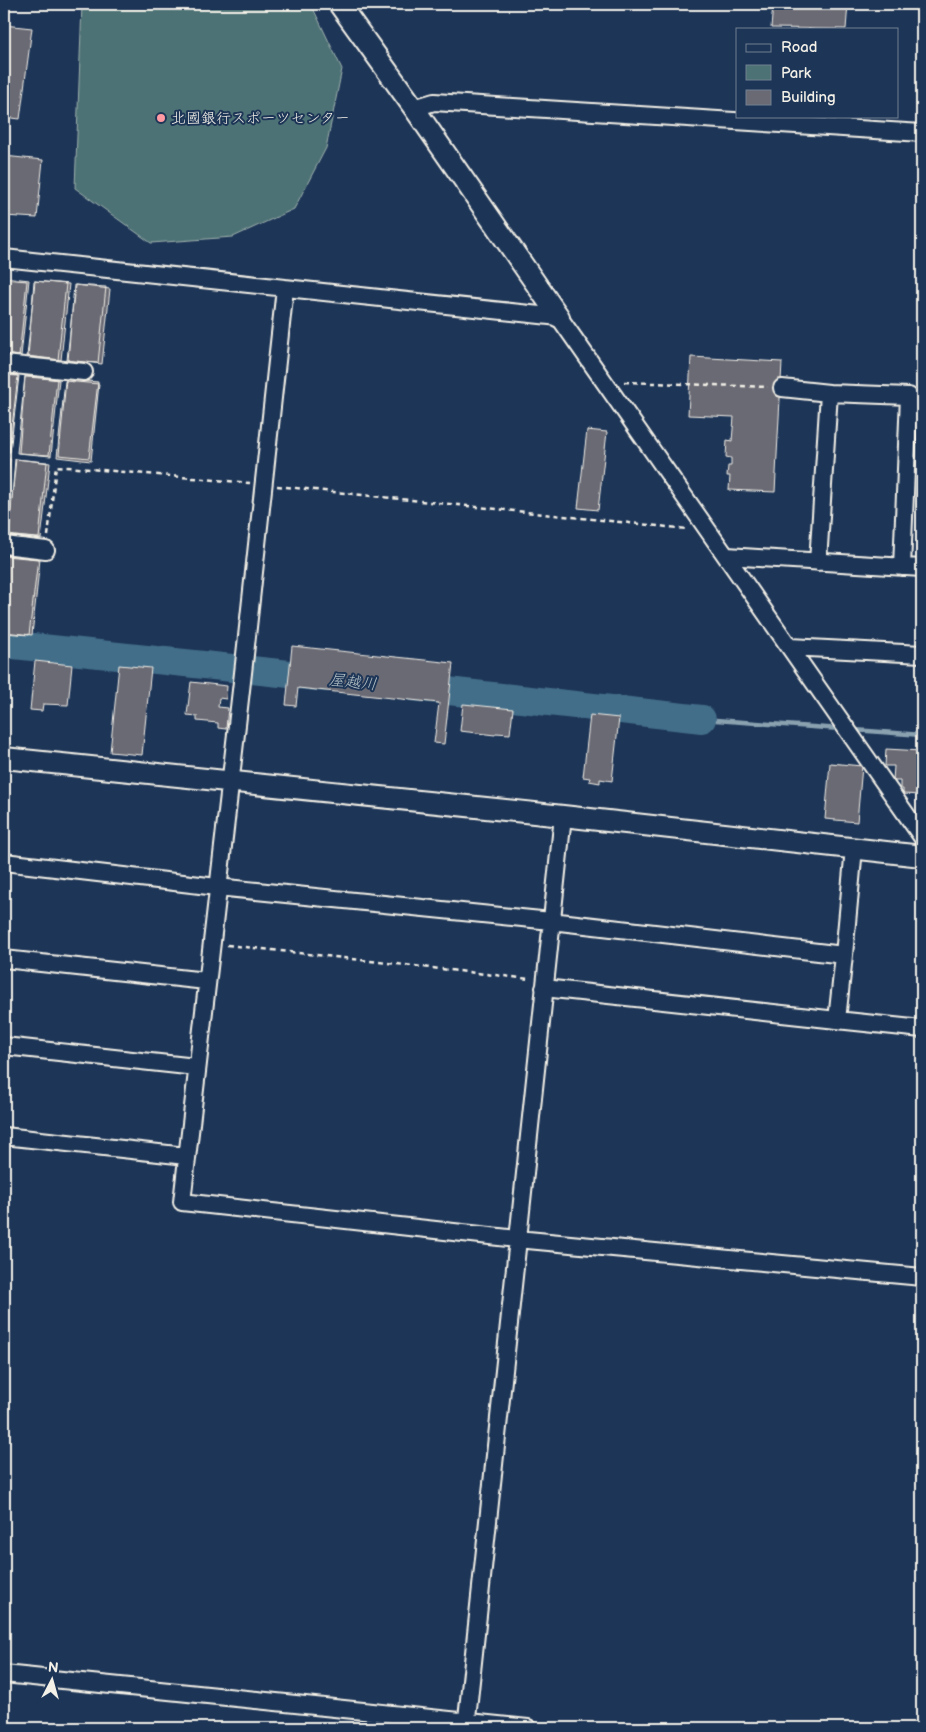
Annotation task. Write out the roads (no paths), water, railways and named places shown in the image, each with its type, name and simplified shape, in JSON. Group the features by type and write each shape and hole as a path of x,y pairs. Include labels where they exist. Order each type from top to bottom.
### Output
{"street":[{"path":"339,4 414,108 922,837"},
{"path":"414,108 434,102 922,133"},
{"path":"4,258 559,318"},
{"path":"285,288 182,1202 518,1239 922,1277"},
{"path":"4,364 84,372"},
{"path":"782,388 829,393 915,396 902,567"},
{"path":"818,562 829,393"},
{"path":"4,545 46,550"},
{"path":"727,556 922,568"},
{"path":"790,647 922,654"},
{"path":"4,758 562,816 922,856"},
{"path":"466,1725 562,816"},
{"path":"837,1020 854,848"},
{"path":"4,862 218,887 551,921 844,955"},
{"path":"4,959 206,981"},
{"path":"544,984 922,1029"},
{"path":"4,1046 196,1067"},
{"path":"4,1136 186,1156"},
{"path":"4,1674 466,1725 528,1728"}],"waterway":[{"name":"屋越川","path":"4,644 327,678"},
{"name":"屋越川","path":"412,687 702,719"},
{"path":"702,719 841,729"},
{"path":"854,730 922,735"}],"place":[{"name":"北國銀行スポーツセンター","path":"161,118"}]}
